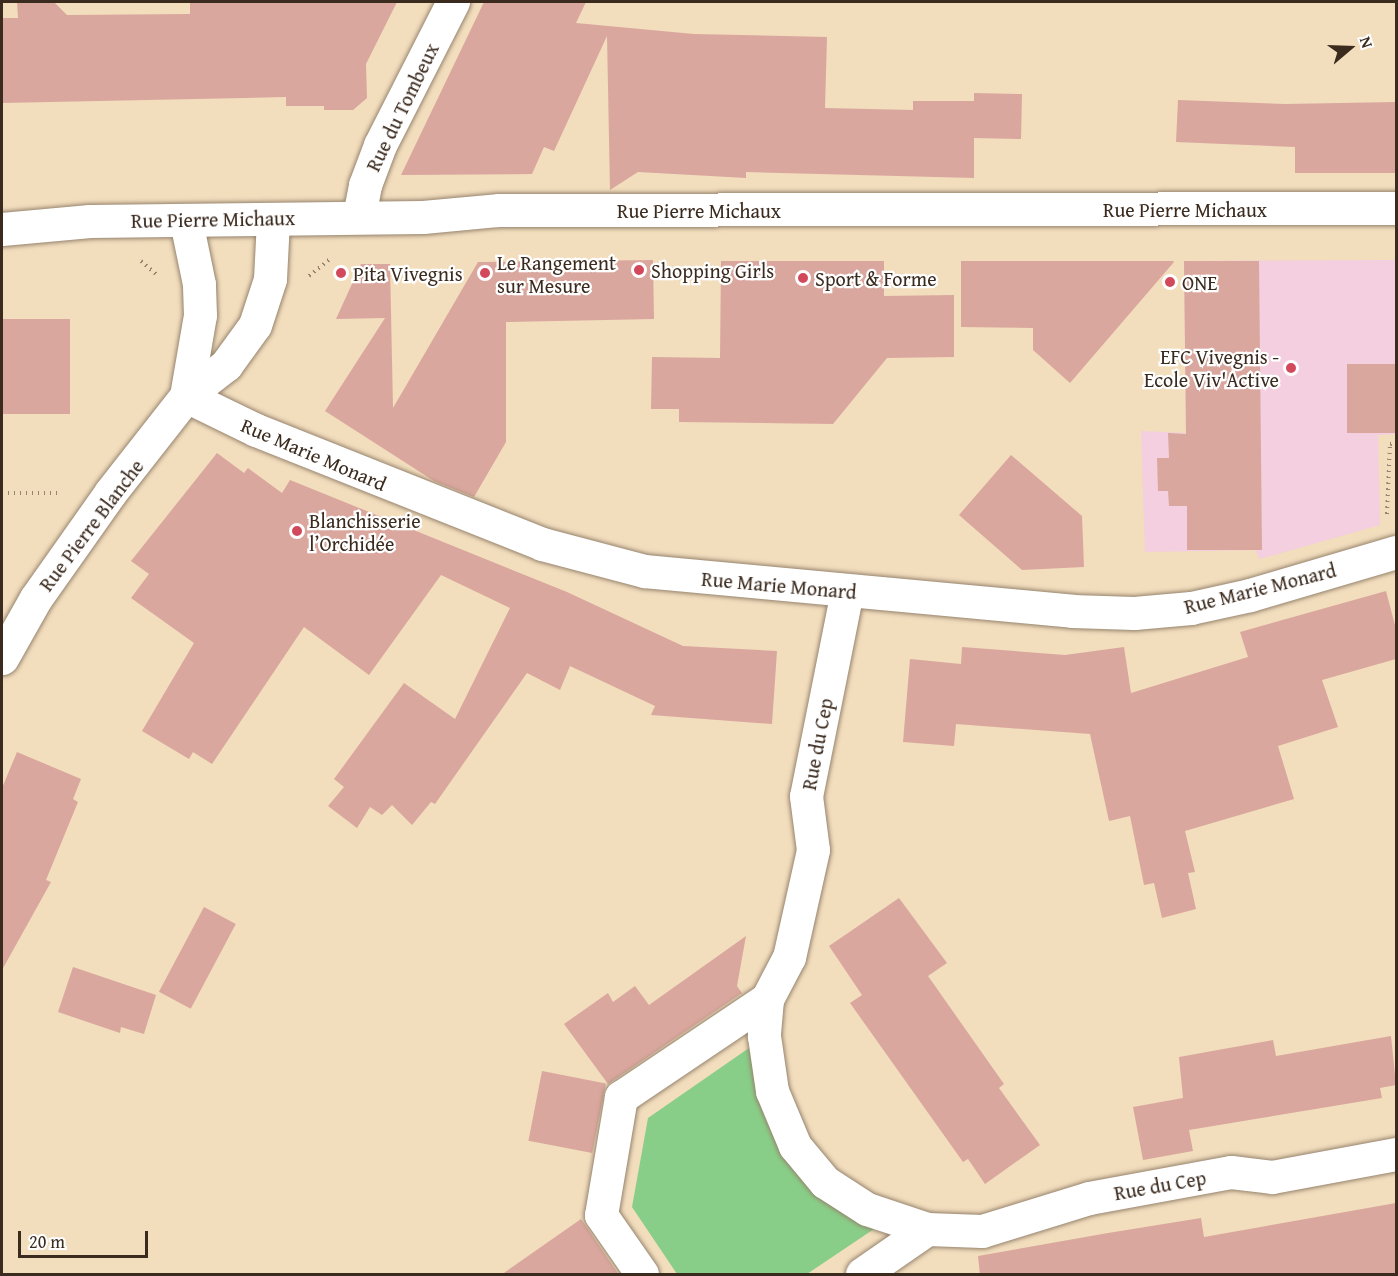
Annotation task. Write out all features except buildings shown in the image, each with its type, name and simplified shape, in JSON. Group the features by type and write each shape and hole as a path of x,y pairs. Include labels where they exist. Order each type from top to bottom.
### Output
{"street":[{"name":"Rue du Tombeux","path":"359,216 365,185 380,146 453,2"},
{"name":"Rue Pierre Michaux","path":"2,229 90,221 423,217 499,210 1396,208"},
{"name":"Rue Pierre Blanche","path":"2,658 36,598 110,493 186,396 226,365 255,325 270,279 273,219"},
{"name":"Rue Pierre Blanche","path":"186,221 199,284 200,315 186,396"},
{"name":"Rue Marie Monard","path":"186,396 374,479 594,561 644,571 847,591 1134,613 1191,608 1250,595 1388,555"},
{"name":"Rue du Cep","path":"847,591 806,796 813,850 789,957 768,999 764,1036 772,1091 795,1146 825,1182 867,1209 927,1229 982,1231 1028,1214 1100,1196 1231,1172 1272,1177 1396,1154"},
{"name":"Rue du Cep","path":"642,1275 601,1215 621,1097 768,999"},
{"path":"862,1275 927,1229"}],"path":[{"path":"133,259 142,262 161,283"},
{"path":"1388,555 1373,532 1386,526 1390,444 1396,443"},
{"path":"2,493 110,493"}],"shaded area":[{"name":"EFC Vivegnis - Ecole Viv'Active","path":"1396,260 1396,434 1378,435 1380,525 1260,559 1255,550 1145,552 1141,431 1186,433 1184,261"}],"green space":[{"path":"749,1048 758,1098 874,1229 807,1274 677,1274 632,1207 648,1118"}],"place":[{"name":"Shopping Girls","path":"639,270"},
{"name":"Pita Vivegnis","path":"341,273"},
{"name":"Le Rangement sur Mesure","path":"485,273"},
{"name":"Sport & Forme","path":"803,278"},
{"name":"ONE","path":"1170,282"},
{"name":"EFC Vivegnis - Ecole Viv'Active","path":"1291,368"},
{"name":"Blanchisserie l’Orchidée","path":"297,531"}]}
